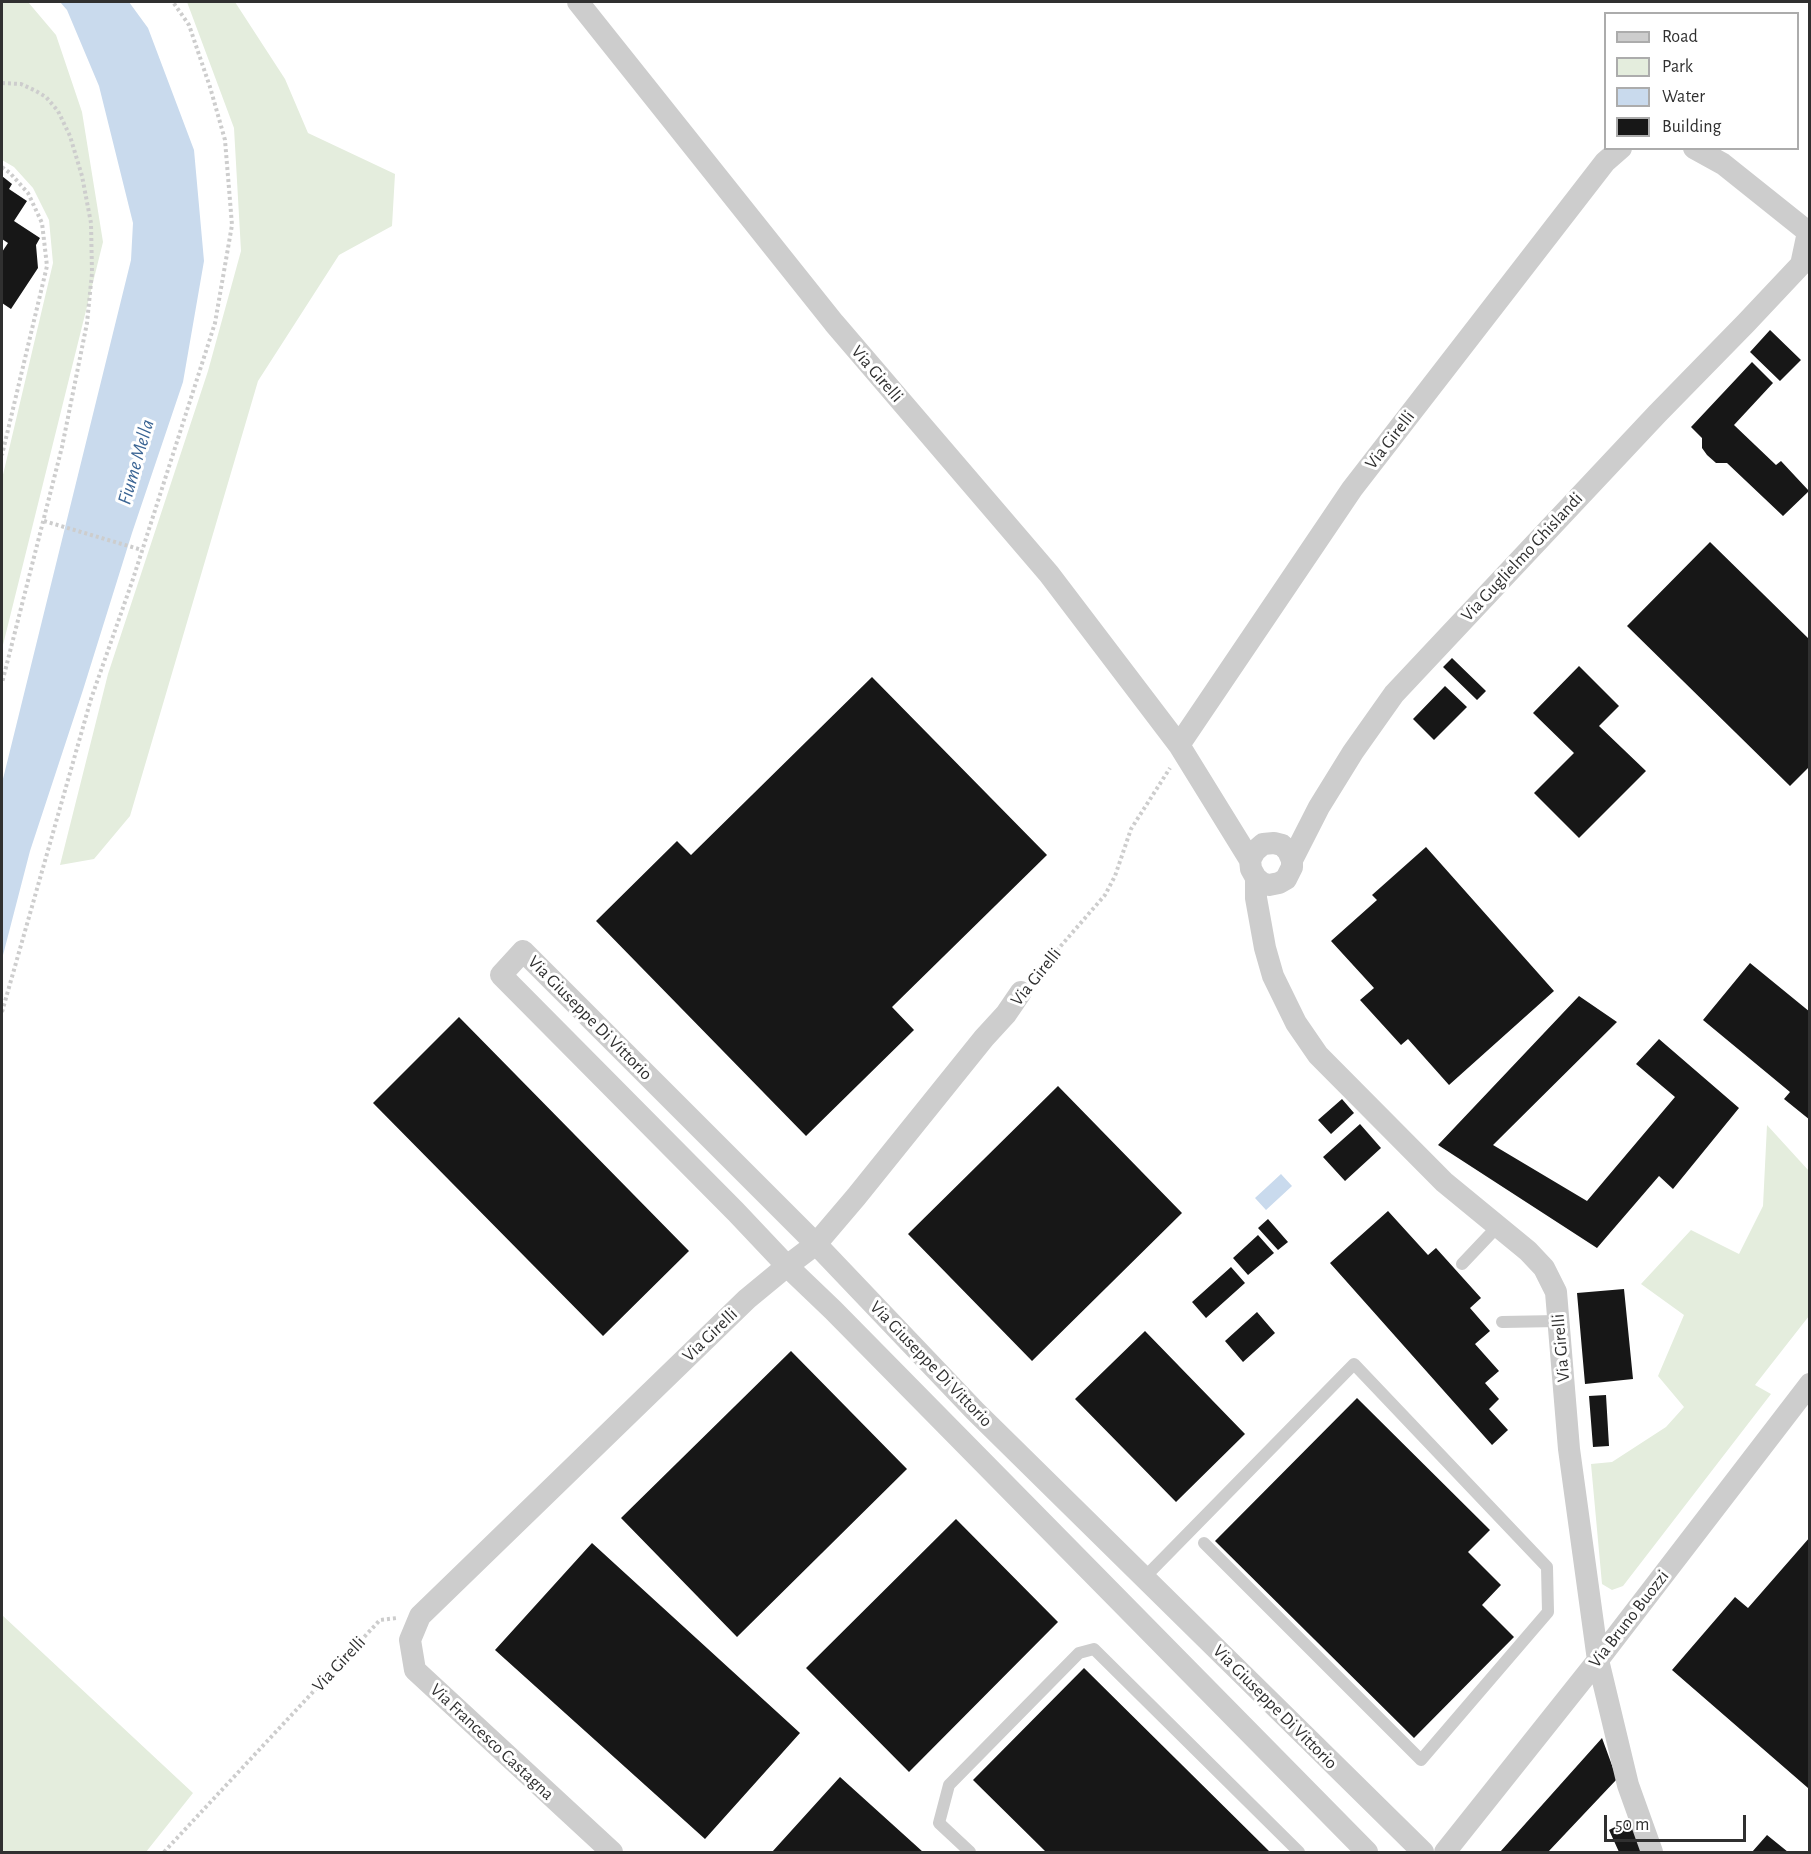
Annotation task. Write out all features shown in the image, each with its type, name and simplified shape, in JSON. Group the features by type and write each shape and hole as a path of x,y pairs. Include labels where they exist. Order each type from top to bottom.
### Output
{"street":[{"name":"Via Girelli","path":"578,2 834,323 1049,574 1179,745 1253,869 1265,948 1273,976 1296,1023 1318,1055 1444,1182 1498,1226 1544,1268 1556,1292 1569,1449 1598,1660 1628,1785 1652,1852"},
{"name":"Via Girelli","path":"1179,745 1352,489 1605,162 1619,150"},
{"path":"1698,150 1723,164 1808,231"},
{"name":"Via Guglielmo Ghislandi","path":"1292,860 1318,807 1394,694 1805,260 1808,231"},
{"name":"Via Guglielmo Ghislandi","path":"1746,323 1808,231"},
{"name":"Via Guglielmo Ghislandi","path":"1274,843 1318,807"},
{"path":"1279,883 1269,885 1262,883 1253,869 1255,851 1263,844 1274,843 1282,845 1292,860"},
{"name":"Via Girelli","path":"1265,948 1271,902 1279,883 1286,879 1292,867 1292,860"},
{"name":"Via Giuseppe Di Vittorio","path":"1367,1852 501,975 523,951 816,1244 975,1411 1423,1852"},
{"name":"Via Girelli","path":"420,1616 747,1299 816,1244 1021,993"},
{"name":"Via Bruno Buozzi","path":"1445,1852 1598,1660 1809,1384"},
{"name":"Via Francesco Castagna","path":"420,1616 410,1640 415,1670 612,1852"}],"lane":[{"path":"1462,1264 1498,1226"},
{"path":"1502,1322 1558,1321"},
{"path":"1144,1578 1354,1364 1546,1567 1548,1612 1420,1760 1204,1543"},
{"path":"970,1852 939,1823 949,1785 1079,1653 1094,1649 1299,1852"}],"path":[{"path":"2,1012 91,699 215,323 232,225 225,140 189,25 173,2"},
{"path":"2,82 21,84 46,97 58,111 70,136 82,176 91,223 92,273 87,323 62,447 2,683"},
{"path":"2,167 28,193 42,223 47,266 2,455"},
{"path":"44,521 142,550"},
{"name":"Via Girelli","path":"1021,993 1105,895 1115,876 1131,829 1172,766 1179,745"},
{"name":"Via Girelli","path":"164,1852 380,1620 420,1616"}],"green space":[{"path":"2,2 28,2 56,35 82,112 103,242 2,649 2,479 53,263 49,220 33,188 14,167 2,160"},
{"path":"187,2 235,2 285,79 308,133 395,174 392,226 339,255 258,381 130,816 94,859 60,865 108,674 208,371 241,251 234,128"},
{"path":"1767,1125 1809,1171 1809,1316 1755,1385 1771,1394 1623,1586 1612,1590 1602,1584 1591,1464 1612,1462 1666,1427 1684,1407 1658,1376 1684,1315 1641,1284 1691,1230 1739,1254 1763,1206"},
{"path":"2,1615 193,1793 146,1852 2,1852"}],"water":[{"name":"Fiume Mella","path":"60,2 129,2 148,28 194,150 204,261 183,382 30,851 2,959 2,783 131,260 133,223 99,86 67,10"},
{"path":"1281,1174 1292,1186 1266,1210 1255,1198"}],"building":[{"path":"2,176 12,184 9,189 27,201 14,221 40,238 36,245 38,268 11,309 2,303 2,252 8,243 2,239"},
{"path":"1770,330 1801,360 1780,381 1750,352"},
{"path":"1752,362 1773,383 1734,425 1776,465 1781,461 1809,491 1783,516 1727,463 1716,463 1707,455 1702,448 1702,438 1691,427"},
{"path":"1710,542 1810,640 1810,766 1790,786 1627,626"},
{"path":"1452,658 1486,691 1477,700 1443,667"},
{"path":"1579,666 1619,706 1599,726 1646,771 1579,838 1534,793 1574,753 1533,713"},
{"path":"872,677 1047,855 892,1007 914,1030 806,1136 596,921 677,841 691,855"},
{"path":"1445,686 1467,707 1434,740 1413,719"},
{"path":"1426,847 1554,991 1449,1085 1408,1039 1401,1045 1360,1000 1374,988 1331,941 1377,900 1372,895"},
{"path":"1750,963 1810,1012 1810,1120 1784,1099 1790,1092 1703,1020"},
{"path":"1579,996 1617,1022 1493,1145 1587,1201 1675,1097 1636,1064 1659,1039 1739,1108 1673,1189 1659,1176 1597,1248 1438,1145"},
{"path":"459,1017 689,1251 603,1336 373,1103"},
{"path":"1058,1086 1182,1213 1032,1361 908,1234"},
{"path":"1342,1099 1354,1113 1331,1134 1318,1120"},
{"path":"1360,1124 1381,1148 1345,1181 1323,1157"},
{"path":"1388,1211 1428,1255 1436,1248 1481,1298 1470,1308 1490,1331 1475,1344 1499,1371 1485,1383 1499,1399 1489,1409 1508,1430 1492,1445 1330,1263"},
{"path":"1268,1219 1288,1242 1278,1250 1258,1228"},
{"path":"1258,1235 1274,1253 1248,1275 1233,1258"},
{"path":"1231,1267 1245,1283 1206,1318 1192,1302"},
{"path":"1624,1289 1633,1379 1585,1384 1577,1293"},
{"path":"1257,1312 1275,1333 1243,1362 1225,1341"},
{"path":"1145,1331 1245,1434 1176,1502 1075,1399"},
{"path":"791,1351 907,1469 737,1637 621,1518"},
{"path":"1606,1395 1609,1446 1593,1447 1589,1396"},
{"path":"1357,1398 1490,1530 1468,1552 1501,1585 1482,1605 1514,1637 1414,1738 1215,1541"},
{"path":"956,1519 1058,1622 909,1772 806,1668"},
{"path":"1810,1537 1810,1786 1808,1788 1672,1670 1735,1597 1748,1608"},
{"path":"592,1543 800,1733 705,1839 495,1650"},
{"path":"1084,1668 1270,1852 1046,1852 973,1780"},
{"path":"1602,1738 1617,1779 1548,1852 1500,1852"},
{"path":"840,1777 923,1852 772,1852"},
{"path":"1631,1819 1645,1852 1619,1852 1609,1830"},
{"path":"1767,1835 1788,1852 1752,1852"}]}
